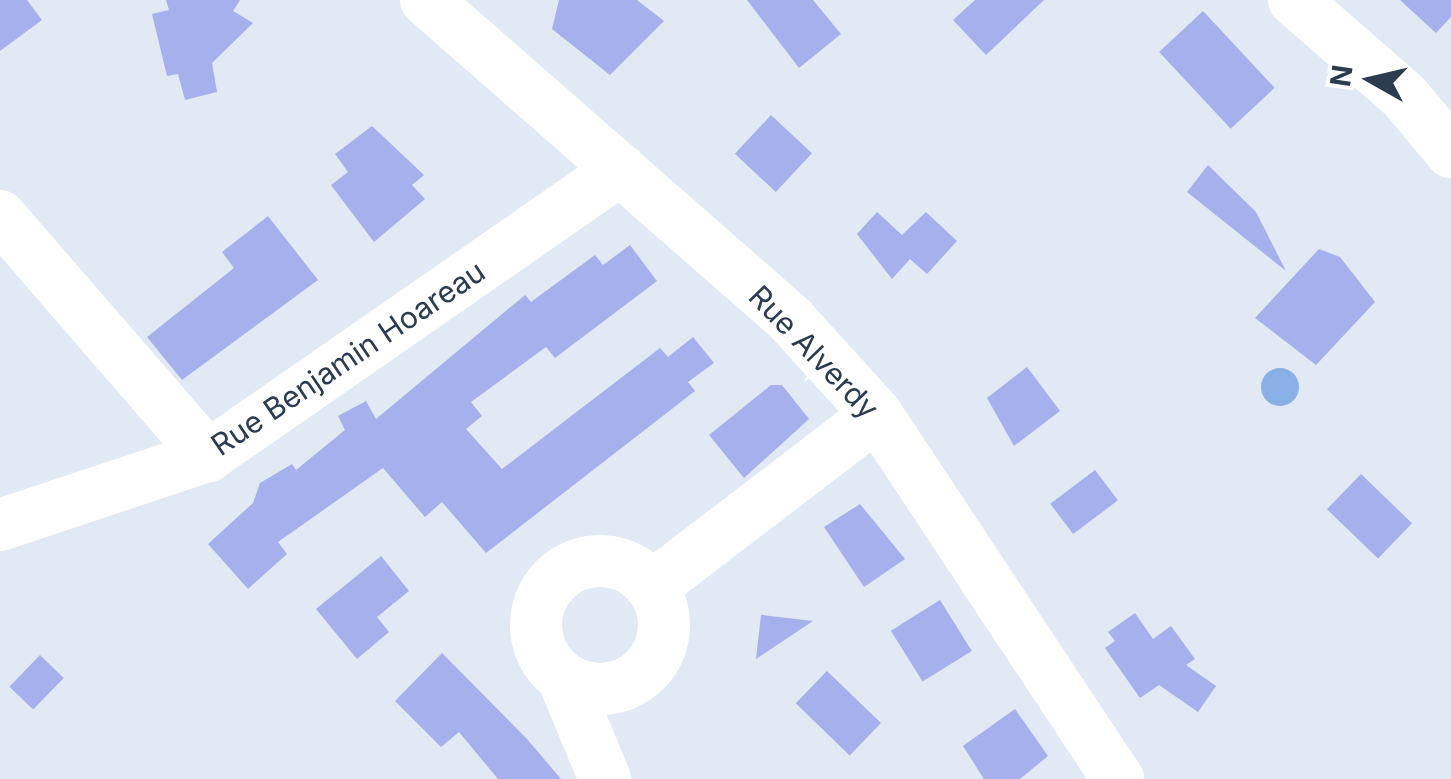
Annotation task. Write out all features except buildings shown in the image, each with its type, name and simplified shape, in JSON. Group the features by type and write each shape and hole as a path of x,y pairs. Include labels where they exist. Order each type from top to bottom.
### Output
{"street":[{"name":"Rue Alverdy","path":"426,0 791,320 877,415 1118,779"},
{"path":"1294,0 1404,97 1451,152"},
{"name":"Rue Benjamin Hoareau","path":"0,525 208,456 620,170"},
{"path":"0,216 208,456"},
{"path":"652,586 877,415"},
{"path":"563,678 621,687 648,670 665,634 652,586 610,560 562,572 536,615 542,655 563,678 605,779"}],"water":[{"path":"1280,368 1294,373 1299,387 1294,401 1280,406 1266,401 1261,387 1266,373"}]}
